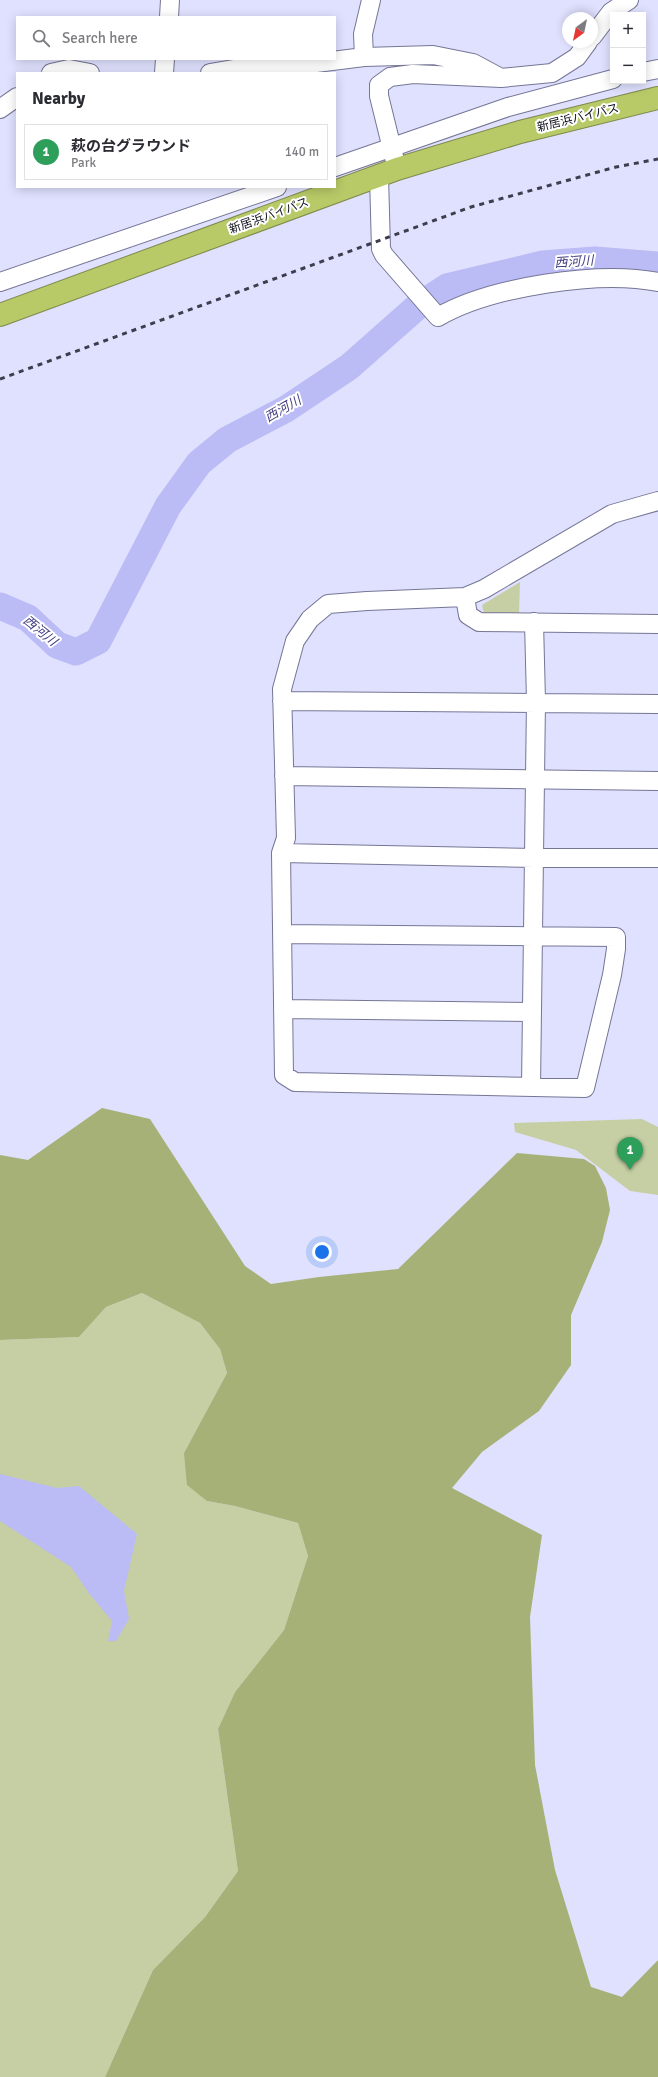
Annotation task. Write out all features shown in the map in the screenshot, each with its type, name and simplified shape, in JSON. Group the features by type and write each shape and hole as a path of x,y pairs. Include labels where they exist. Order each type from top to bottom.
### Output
{"highway":[{"name":"新居浜バイパス","path":"0,315 388,173 520,132 658,98"}],"street":[{"path":"169,16 170,0"},
{"path":"364,57 364,34 371,0"},
{"path":"598,29 611,12 629,0"},
{"path":"584,48 577,57 552,74 501,78 413,74 390,77 379,85 379,96 391,147 381,249 384,256 438,317 447,312 498,293 562,282 606,277 641,278 658,282"},
{"path":"216,72 245,67 308,64 364,57 433,54 473,63 501,78"},
{"path":"164,72 166,60"},
{"path":"646,71 658,69"},
{"path":"56,72 69,70 83,72"},
{"path":"336,166 508,107 610,80"},
{"path":"0,109 16,98"},
{"path":"0,282 274,188"},
{"path":"282,934 616,937 616,949 585,1088 295,1082 284,1075 283,1009 282,934 281,853 286,838 282,689 295,641 310,619 328,604 465,597 484,589 612,514 658,502"},
{"path":"465,597 468,616 479,622 658,624"},
{"path":"531,1087 536,702 534,622"},
{"path":"282,701 658,704"},
{"path":"284,776 658,781"},
{"path":"281,853 534,858 658,858"},
{"path":"283,1009 532,1012"}],"green space":[{"path":"520,582 519,615 484,614 482,605"},
{"path":"102,1108 150,1119 245,1266 271,1284 319,1277 398,1269 517,1153 584,1159 595,1166 606,1188 610,1210 602,1242 571,1315 571,1365 539,1411 482,1452 452,1488 542,1535 530,1617 535,1765 555,1870 591,1987 622,1997 658,1960 658,2077 105,2077 153,1970 205,1917 238,1871 218,1729 235,1692 284,1630 308,1556 298,1523 235,1506 207,1501 187,1485 184,1453 227,1373 220,1349 200,1323 142,1293 106,1307 79,1337 0,1340 0,1155 28,1160"},
{"path":"642,1119 658,1127 658,1195 630,1191 576,1150 515,1132 514,1123"},
{"path":"142,1293 200,1323 220,1349 227,1373 184,1453 207,1501 235,1506 298,1523 308,1556 284,1630 235,1692 218,1729 238,1871 205,1917 153,1970 105,2077 0,2077 0,1340 79,1337 106,1307"}],"water":[{"path":"0,1474 57,1488 79,1486 137,1534 124,1591 129,1619 116,1641 108,1641 112,1621 88,1592 71,1567 0,1521"}],"waterway":[{"name":"西河川","path":"0,606 28,618 57,645 76,652 98,641 168,506 199,463 227,440 286,409 349,367 418,306 447,287 543,264 595,260 658,265"}],"railway":[{"path":"0,379 471,207 616,167 658,159"}],"place":[{"name":"萩の台グラウンド","path":"630,1170"}]}
